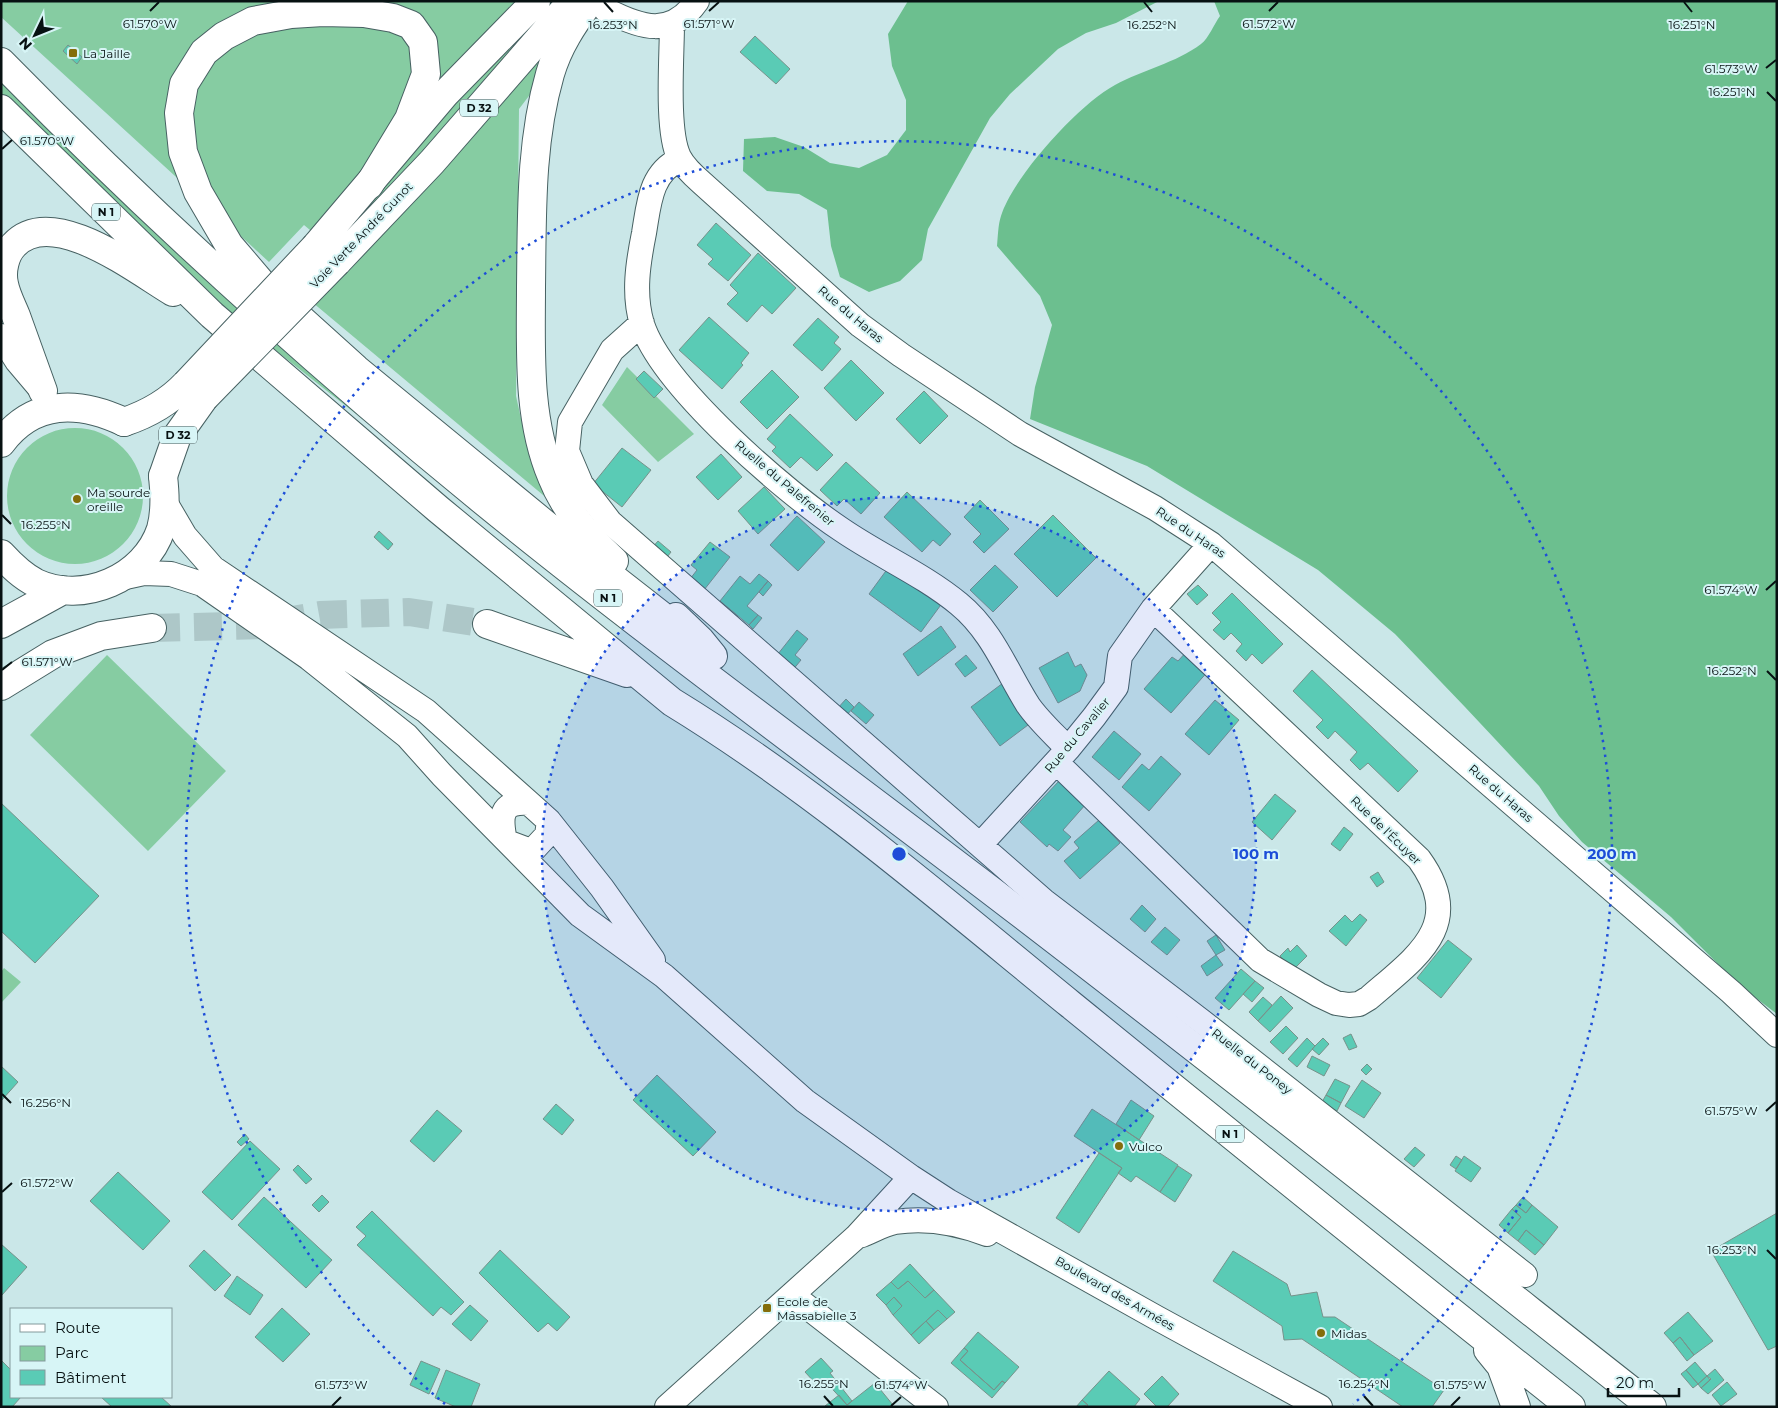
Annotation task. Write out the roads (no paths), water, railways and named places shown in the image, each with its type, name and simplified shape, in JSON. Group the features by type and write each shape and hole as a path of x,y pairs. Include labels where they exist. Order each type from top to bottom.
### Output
{"main road":[{"name":"Voie Verte André Gunot","path":"326,254 369,185 445,94 536,1"},
{"name":"Voie Verte André Gunot","path":"63,590 87,590 121,578 142,562 155,543 161,528 164,489 177,436 195,391 326,254 432,162 572,1"},
{"path":"598,5 569,31 555,59 546,88 535,152 532,216 532,322 533,397 537,423 542,449 552,478 572,514 607,555 700,640 713,656"},
{"path":"369,185 409,119 426,74 424,42 411,25 393,18 364,13 323,12 291,14 253,21 224,36 204,52 184,84 180,113 183,152 198,192 235,252 264,286 356,369 550,528 713,656 1044,922 1057,941"},
{"name":"N 1","path":"1,62 59,121 218,272 329,372 478,497 629,615 1057,941 1652,1407"},
{"name":"N 1","path":"1,109 212,315 438,510 672,702 714,728 838,816 1571,1407"},
{"path":"1,443 8,433 29,418 43,411 51,399 3,283 4,261 12,246 23,236 44,230 66,233 94,246 212,315"},
{"name":"Voie Verte André Gunot","path":"51,399 78,407 102,411 124,422 154,410 170,399 195,391"},
{"path":"1,554 14,569 37,583 63,590"},
{"path":"1,624 63,590"},
{"path":"487,624 644,679"},
{"path":"1,686 53,654 101,636 152,628"},
{"path":"1440,1303 1501,1366 1516,1407"}],"street":[{"path":"598,5 627,21 647,27 672,24 689,13 697,1"},
{"name":"Rue du Haras","path":"672,24 673,124 676,148 680,159 702,183 860,325 901,356 1020,434 1155,508 1212,544 1724,986 1777,1035"},
{"name":"Ruelle du Palefrenier","path":"680,159 665,168 652,190 637,275 642,323 653,347 678,381 746,453 841,530 942,591 972,616 995,646 1029,706 1062,756"},
{"name":"Ruelle du Poney","path":"642,323 612,350 570,422 567,451 581,484 610,522 1044,901 1200,1020 1525,1275"},
{"path":"1,336 17,361 51,399"},
{"path":"164,489 185,536 213,568 426,711 549,820 602,888 664,976"},
{"name":"Rue du Cavalier","path":"980,845 1062,756 1116,687 1120,656 1153,609 1212,544"},
{"path":"121,578 144,572 171,574 202,584 309,658 407,736 442,775 580,915 664,976"},
{"name":"Rue de l'Écuyer","path":"1062,756 1260,960 1319,995 1336,1003 1359,1004 1376,992 1426,946 1436,924 1438,901 1435,887 1419,860 1153,609"},
{"path":"508,840 501,820 506,808 513,804 529,803"},
{"path":"508,840 534,849 547,835 549,820"},
{"name":"Boulevard des Armées","path":"664,976 805,1101 948,1201 1320,1407"},
{"path":"667,1407 856,1237 912,1177"},
{"path":"856,1237 894,1222 931,1221 962,1224 1054,1259"},
{"path":"792,1295 936,1407"}],"tunnel":[{"path":"152,628 265,625 320,615 409,612 487,624"}],"place":[{"name":"La Jaille","path":"73,53"},
{"name":"Ma sourde oreille","path":"77,499"},
{"name":"Vulco","path":"1119,1146"},
{"name":"Ecole de Massabielle 3","path":"767,1308"},
{"name":"Midas","path":"1321,1333"}]}
